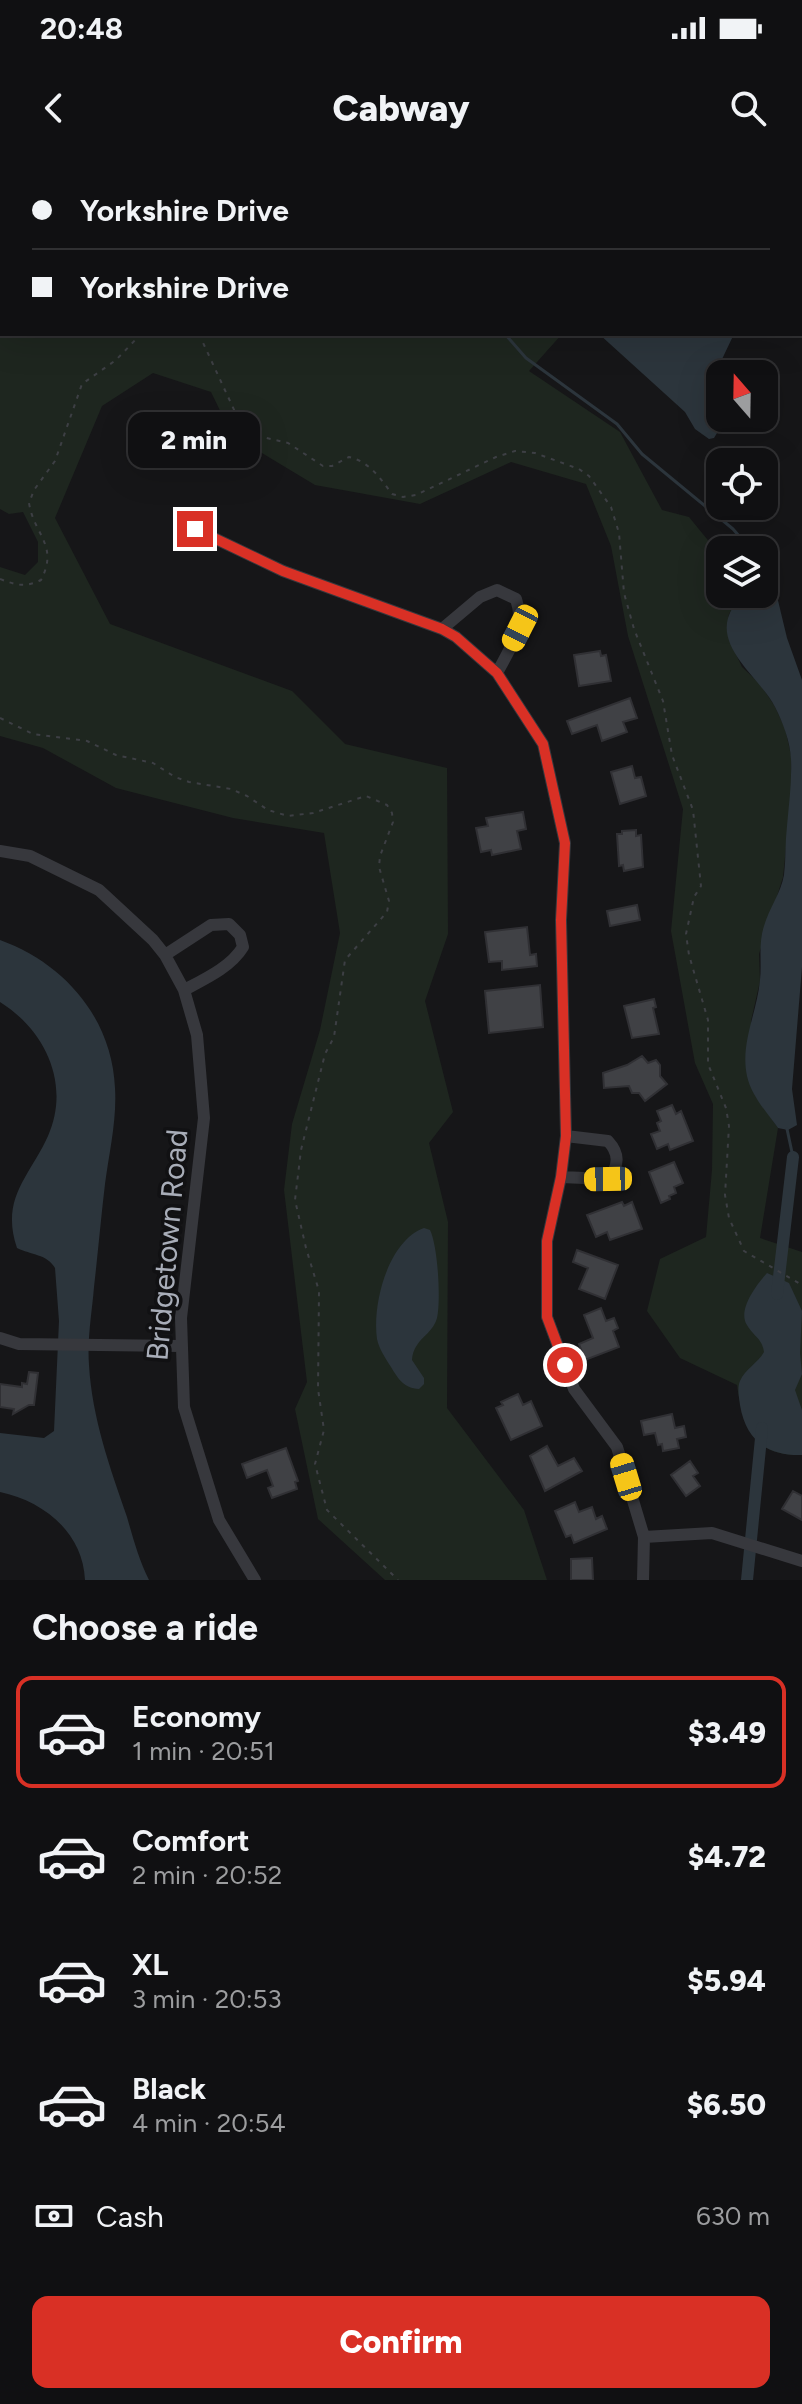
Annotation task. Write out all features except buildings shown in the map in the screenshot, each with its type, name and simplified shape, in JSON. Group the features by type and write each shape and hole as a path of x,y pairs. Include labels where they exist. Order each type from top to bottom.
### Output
{"street":[{"path":"195,529 283,571 442,629 456,637 497,673 543,744 565,843 561,920 566,1136 547,1241 547,1317 574,1389 617,1447 644,1537 643,1580"},
{"path":"442,629 480,597 497,590 516,599 521,613 520,628 497,673"},
{"name":"Bridgetown Road","path":"0,851 30,856 99,890 128,915 165,955 184,990 197,1035 204,1118 180,1346 184,1407 219,1520 255,1580"},
{"path":"165,955 211,925 229,924 240,935 243,947 229,963 184,990"},
{"path":"561,1177 608,1179 615,1170 617,1156 608,1141 566,1136"},
{"path":"0,1338 19,1344 180,1346"},
{"path":"644,1537 712,1533 802,1561"}],"path":[{"path":"0,579 19,586 29,586 41,580 49,557 29,503 55,461 82,384 116,360 139,336"},
{"path":"200,336 242,427 254,435 288,443 323,466 332,466 349,457 358,459 376,472 392,494 403,497 416,495 496,457 515,451 535,453 579,469 589,476 611,507 619,533 624,593 634,629 663,701 672,755 693,810 701,886 694,897 686,934 708,1020 708,1064 726,1108 729,1126 725,1195 729,1218 744,1251 800,1284"},
{"path":"0,718 33,734 87,741 116,755 153,763 175,777 231,789 268,810 288,816 313,813 366,796 387,805 392,813 393,822 379,867 389,901 387,912 345,960 334,1037 325,1054 304,1136 295,1200 319,1291 317,1348 324,1430 315,1464 323,1500 327,1510 398,1580"}],"shaded area":[{"path":"0,336 560,336 529,371 620,432 662,510 689,517 706,538 706,608 732,608 727,627 732,646 742,667 760,684 774,705 785,728 791,755 792,790 783,877 759,954 760,981 751,1021 753,1092 778,1128 760,1238 802,1252 802,1455 772,1451 762,1445 743,1414 737,1385 680,1358 647,1311 660,1259 706,1237 712,1170 713,1104 695,1063 671,931 683,809 628,636 611,546 586,484 511,462 420,504 315,485 232,435 211,392 153,373 102,406 55,518 110,624 292,691 345,744 447,768 448,934 425,1001 453,1112 429,1143 448,1222 447,1408 524,1510 547,1580 385,1580 318,1519 295,1409 307,1382 284,1190 292,1124 320,1030 340,933 324,833 233,818 116,788 43,748 0,736 0,567 25,575 38,562 38,542 23,512 9,514 0,509"},
{"path":"601,336 733,336 722,360 706,360 706,432 717,433 709,439 695,429 685,412"},
{"path":"778,600 802,680 802,967 792,1089 797,1125 788,1130 778,1128 760,1104 749,1083 745,1064 760,980 762,933 784,875 791,759 788,739 778,713 739,660 727,634 727,621 733,608 778,608"},
{"path":"0,940 45,963 64,978 94,1016 112,1062 115,1112 90,1326 89,1365 103,1442 136,1549 149,1580 85,1580 77,1547 58,1521 31,1503 0,1492 0,1433 44,1438 54,1431 59,1321 55,1268 43,1257 17,1248 12,1215 19,1188 48,1136 57,1097 55,1078 50,1060 30,1027 0,1002"},
{"path":"424,1228 430,1230 433,1238 439,1299 435,1324 413,1353 412,1360 424,1378 424,1384 419,1389 406,1385 397,1376 379,1346 376,1325 380,1292 392,1260 411,1235"},
{"path":"767,1273 789,1283 802,1311 802,1374 795,1390 802,1410 802,1455 779,1453 760,1444 747,1428 740,1405 740,1381 764,1352 760,1340 747,1325 744,1312"}],"waterway":[{"path":"507,336 526,358 617,424 642,454 739,536"},
{"path":"787,1129 793,1157"},
{"path":"777,1294 793,1157"},
{"path":"747,1580 762,1428"}],"route":[{"path":"195,529 283,571 442,629 456,637 497,673 543,744 565,843 561,920 566,1136 547,1241 547,1317 565,1365"}]}
